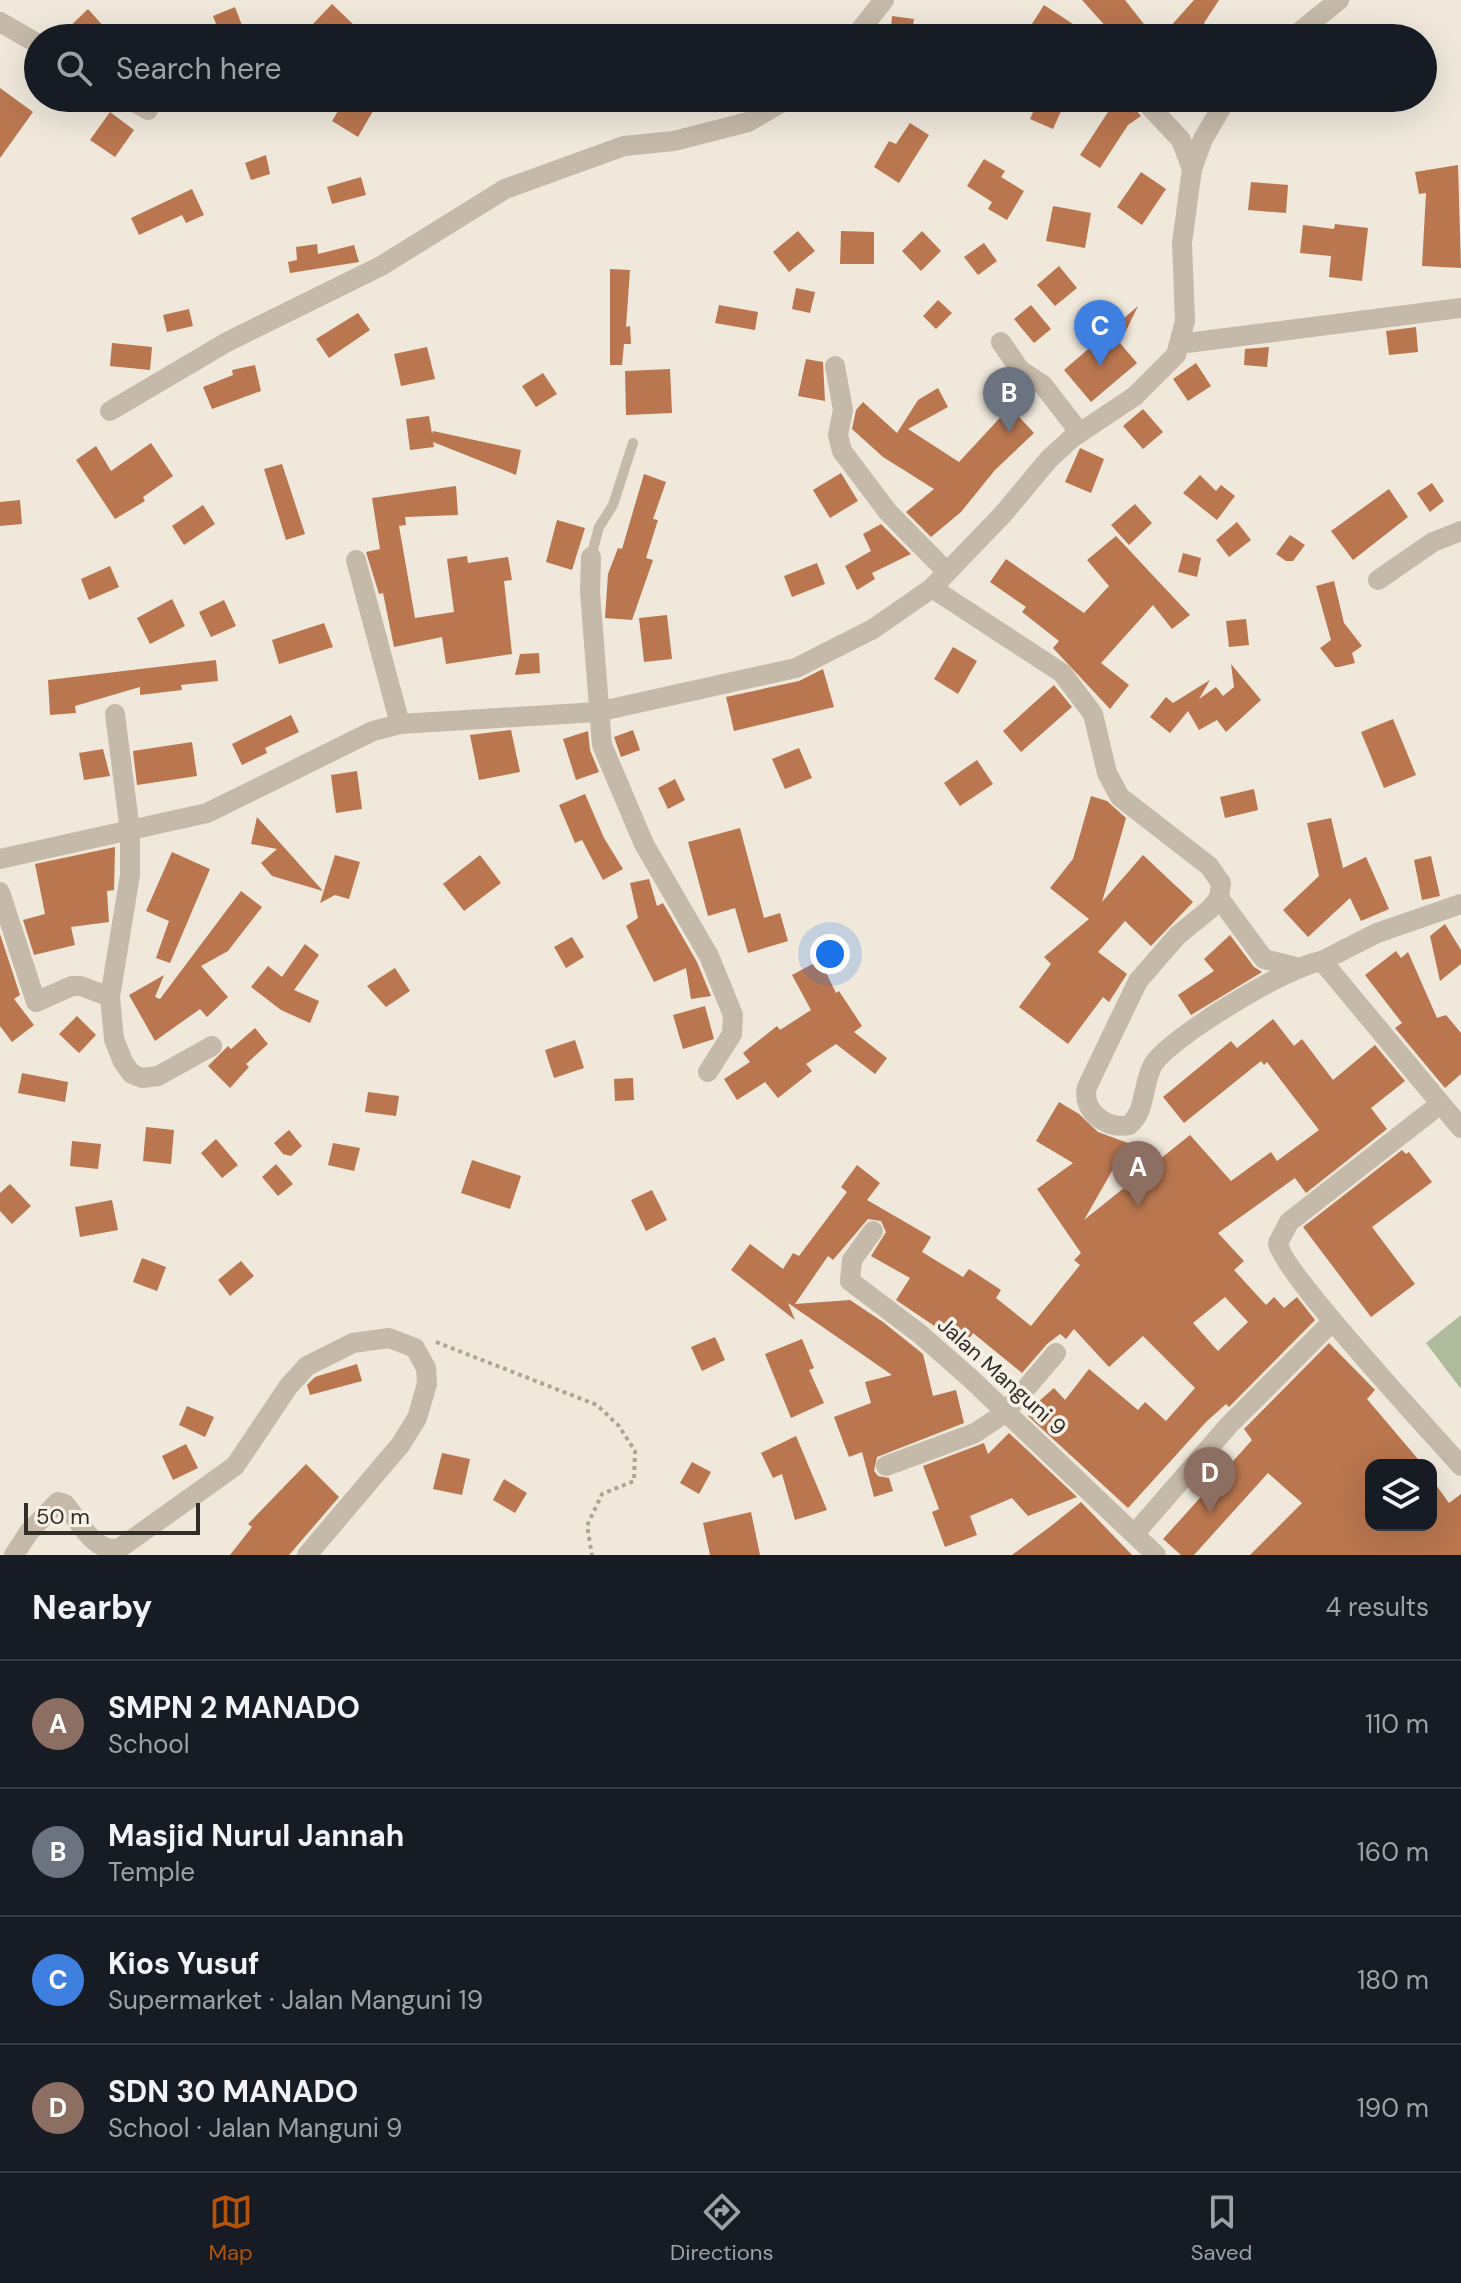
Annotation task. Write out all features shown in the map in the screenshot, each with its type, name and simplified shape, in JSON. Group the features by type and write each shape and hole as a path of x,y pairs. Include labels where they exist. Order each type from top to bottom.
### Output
{"street":[{"path":"865,24 884,0"},
{"path":"1309,24 1339,0"},
{"path":"0,22 24,36"},
{"path":"110,411 227,342 381,266 505,189 624,146 674,141 748,122 765,112"},
{"path":"1155,112 1181,140 1192,169"},
{"path":"0,859 207,813 351,740 400,724 597,712 796,668 873,629 932,588 1004,513 1049,459 1080,433 1135,396 1166,367 1179,344 1185,321 1182,243 1192,169 1203,139 1219,112"},
{"path":"1179,344 1461,308"},
{"path":"1001,342 1020,370 1043,385 1080,433"},
{"path":"835,366 843,410 838,435 842,451 888,512 947,572"},
{"path":"1378,580 1433,542 1461,531"},
{"path":"591,557 590,592 599,675 597,712 602,745 644,844 709,956 733,1015 732,1034 708,1072"},
{"path":"356,560 400,724"},
{"path":"932,588 1062,673 1093,714 1107,773 1120,797 1209,866 1221,883 1219,898 1178,935 1138,981 1087,1087 1085,1101 1092,1114 1121,1127 1129,1125 1140,1108 1152,1067 1187,1035 1296,967 1322,961 1377,933 1461,904"},
{"path":"115,714 130,831 130,875 110,997 114,1039 123,1062 137,1077 158,1076 212,1046"},
{"path":"0,892 36,1002 72,986 81,986 110,997"},
{"path":"1219,898 1264,959 1296,967"},
{"path":"1322,961 1461,1128"},
{"path":"1439,1105 1289,1222 1281,1232 1278,1251 1333,1321 1461,1466"},
{"name":"Jalan Manguni 9","path":"873,1231 852,1260 850,1281 920,1334 1136,1532 1156,1555"},
{"path":"1136,1532 1229,1425 1333,1321"},
{"path":"14,1555 29,1532 58,1502 65,1504 86,1533 101,1545 120,1548 235,1466 288,1387 307,1366 353,1343 389,1338 415,1348 426,1368 427,1384 417,1418 401,1444 307,1555"},
{"path":"886,1466 975,1433 1005,1413 1056,1353"}],"lane":[{"path":"591,557 599,527 613,505 633,443"}],"path":[{"path":"415,1348 438,1341 484,1363 597,1405 619,1426 635,1451 634,1481 602,1494 587,1526 592,1555"}],"green space":[{"path":"1461,1315 1461,1389 1426,1343"}],"building":[{"path":"1082,0 1125,0 1144,24 1103,24"},
{"path":"1194,0 1219,0 1205,24 1173,24"},
{"path":"332,4 353,24 313,24"},
{"path":"1044,5 1073,24 1032,24"},
{"path":"235,7 241,24 216,24 213,16"},
{"path":"88,9 101,24 72,24"},
{"path":"892,16 914,19 913,24 891,24"},
{"path":"0,88 24,105 24,112 33,112 0,158"},
{"path":"110,112 134,130 115,157 90,140"},
{"path":"337,112 372,112 358,137 332,121"},
{"path":"1033,112 1061,112 1053,129 1030,119"},
{"path":"1108,112 1138,112 1141,116 1128,125 1100,168 1080,155"},
{"path":"910,123 929,135 899,183 874,167 889,141 896,144"},
{"path":"266,155 270,174 251,180 245,163"},
{"path":"984,159 1005,171 1001,177 1024,191 1007,220 988,209 992,202 967,186"},
{"path":"1458,165 1461,268 1422,266 1426,193 1419,194 1415,172"},
{"path":"1141,172 1166,189 1142,225 1117,207"},
{"path":"361,177 366,195 332,204 327,187"},
{"path":"1251,182 1288,185 1286,213 1248,210"},
{"path":"192,189 204,215 186,223 182,215 139,235 131,218"},
{"path":"1053,206 1091,213 1085,248 1046,241"},
{"path":"1335,224 1368,228 1362,281 1329,277 1331,256 1300,253 1303,225 1334,229"},
{"path":"798,231 815,251 789,272 773,252"},
{"path":"841,231 874,232 874,264 840,264"},
{"path":"922,231 941,251 921,271 902,251"},
{"path":"984,243 997,261 978,275 964,257"},
{"path":"317,244 318,254 354,245 359,262 290,273 288,262 297,260 296,247"},
{"path":"1059,266 1077,288 1055,306 1037,285"},
{"path":"610,269 630,270 626,327 630,326 631,344 624,344 622,365 610,365"},
{"path":"796,288 815,292 810,313 792,309"},
{"path":"938,300 952,313 936,329 923,316"},
{"path":"719,305 758,312 755,330 715,323"},
{"path":"1031,305 1051,329 1034,343 1014,319"},
{"path":"1138,306 1120,343 1137,363 1091,402 1064,370"},
{"path":"189,309 193,326 167,332 163,315"},
{"path":"358,313 370,330 329,358 316,339"},
{"path":"1416,327 1418,352 1389,355 1386,331"},
{"path":"112,343 152,347 150,370 110,366"},
{"path":"427,347 435,379 401,386 394,354"},
{"path":"1269,347 1267,367 1244,365 1245,349"},
{"path":"806,359 823,362 825,401 798,396"},
{"path":"1196,363 1211,386 1188,401 1173,379"},
{"path":"255,365 261,391 212,409 203,387 233,375 232,370"},
{"path":"670,369 672,413 626,415 625,371"},
{"path":"543,373 557,394 536,407 522,386"},
{"path":"938,388 948,407 908,429 959,462 1010,407 1034,433 995,470 961,512 931,537 906,512 934,489 883,457 852,429 856,410 863,402 897,433 918,400"},
{"path":"1143,409 1163,432 1143,449 1123,426"},
{"path":"429,416 432,434 433,431 521,450 516,475 433,442 434,447 410,450 406,419"},
{"path":"151,443 173,476 143,497 145,501 115,519 76,460 96,446 111,471"},
{"path":"1080,448 1104,459 1091,493 1065,482"},
{"path":"282,464 305,534 286,540 264,469"},
{"path":"841,473 858,501 830,518 813,490"},
{"path":"644,474 666,482 653,519 658,520 646,558 653,560 632,620 605,618 608,574 618,548 622,549"},
{"path":"1200,475 1216,491 1221,485 1235,496 1217,520 1183,493"},
{"path":"1432,483 1444,501 1430,512 1417,493"},
{"path":"456,486 458,515 405,517 406,525 399,526 415,618 454,612 447,559 467,556 468,563 508,557 512,580 504,581 512,654 446,664 442,637 394,647 383,593 379,594 366,552 380,549 372,498"},
{"path":"1389,489 1408,517 1353,560 1331,531"},
{"path":"20,500 22,524 0,526 0,502"},
{"path":"1135,504 1152,523 1129,545 1111,525"},
{"path":"203,505 215,524 184,545 172,526"},
{"path":"557,520 585,528 572,570 546,562"},
{"path":"1237,522 1251,540 1229,557 1216,540"},
{"path":"881,524 911,554 872,573 875,579 857,590 845,566 871,551 863,534"},
{"path":"1290,535 1305,545 1293,561 1286,561 1276,554"},
{"path":"1116,536 1190,615 1172,629 1153,605 1101,663 1129,685 1110,709 1053,648 1059,641 1022,612 1026,607 990,582 1006,559 1084,613 1109,586 1087,560"},
{"path":"1183,553 1201,558 1197,577 1178,572"},
{"path":"817,563 825,584 792,597 784,576"},
{"path":"110,566 119,587 89,600 81,579"},
{"path":"1334,581 1344,623 1362,646 1352,653 1355,663 1339,667 1335,667 1320,648 1331,640 1316,586"},
{"path":"172,599 185,626 150,644 137,618"},
{"path":"224,600 236,626 211,637 199,612"},
{"path":"667,615 672,659 644,662 639,618"},
{"path":"1246,619 1249,645 1229,647 1226,621"},
{"path":"324,623 333,647 279,664 272,640"},
{"path":"953,647 977,661 958,694 934,679"},
{"path":"539,653 540,673 515,675 520,654"},
{"path":"216,660 218,681 181,685 182,690 140,695 140,687 75,706 76,713 50,715 48,680"},
{"path":"1231,664 1261,700 1226,732 1217,720 1199,730 1188,711 1170,733 1150,717 1166,697 1173,703 1210,680 1199,699 1216,687 1223,696 1234,687"},
{"path":"823,669 834,707 734,731 726,697 799,681"},
{"path":"1054,685 1072,707 1021,752 1003,731"},
{"path":"291,715 299,732 265,748 267,753 242,765 232,744"},
{"path":"1393,719 1416,775 1384,788 1361,732"},
{"path":"511,730 520,772 479,780 470,735"},
{"path":"633,730 640,750 621,757 614,737"},
{"path":"588,731 590,750 599,772 576,780 563,739"},
{"path":"192,742 197,776 137,785 133,751"},
{"path":"799,748 812,778 785,789 772,759"},
{"path":"103,749 110,776 84,780 79,753"},
{"path":"977,760 993,784 960,806 944,783"},
{"path":"357,771 362,809 336,813 331,775"},
{"path":"675,779 685,800 668,809 658,788"},
{"path":"1254,789 1258,810 1225,818 1220,797"},
{"path":"585,794 604,838 623,869 603,880 582,840 575,843 559,805"},
{"path":"1091,796 1107,801 1126,818 1102,902 1143,855 1193,902 1151,946 1125,921 1098,952 1127,974 1109,1002 1103,997 1068,1044 1019,1007 1051,964 1044,957 1089,919 1050,888 1073,859"},
{"path":"257,817 323,891 272,876 261,863 277,849 251,844"},
{"path":"1331,818 1343,868 1366,857 1389,909 1361,921 1350,898 1308,937 1283,910 1319,876 1307,823"},
{"path":"740,828 764,918 780,913 788,941 748,953 735,908 708,916 688,842"},
{"path":"115,847 114,890 107,891 109,922 71,927 75,945 34,955 23,920 45,914 35,864"},
{"path":"172,852 210,869 170,963 156,958 169,921 146,911"},
{"path":"335,855 360,862 349,899 335,895 320,903"},
{"path":"480,855 501,883 464,911 443,884"},
{"path":"1431,856 1440,896 1422,900 1414,860"},
{"path":"649,879 657,906 663,903 697,962 711,996 691,999 686,968 654,982 626,926 638,918 630,883"},
{"path":"241,891 262,907 228,951 201,966 228,997 207,1017 200,1009 155,1041 129,995 164,975 155,997 160,999"},
{"path":"1445,924 1461,950 1461,964 1440,981 1430,936"},
{"path":"0,934 20,995 14,999 34,1025 12,1042 0,1026"},
{"path":"1230,935 1254,967 1262,972 1191,1015 1178,995 1214,971 1204,959"},
{"path":"572,937 584,957 566,968 554,947"},
{"path":"305,944 319,955 294,990 319,1001 310,1023 281,1010 251,987 268,966 282,977"},
{"path":"1396,951 1401,958 1408,952 1437,1018 1446,1015 1461,1033 1461,1074 1445,1088 1395,1028 1402,1023 1365,975"},
{"path":"820,960 836,993 839,991 862,1026 854,1032 887,1058 875,1074 836,1044 806,1064 812,1071 778,1098 765,1082 737,1100 724,1079 750,1062 743,1053 777,1026 780,1030 811,1010 792,975"},
{"path":"395,968 410,991 386,1007 367,986"},
{"path":"705,1006 714,1039 683,1049 673,1015"},
{"path":"77,1016 96,1035 79,1053 59,1034"},
{"path":"1273,1019 1294,1046 1302,1039 1333,1080 1375,1045 1405,1081 1371,1108 1387,1129 1306,1193 1295,1178 1218,1233 1244,1261 1234,1270 1266,1305 1274,1297 1284,1308 1297,1297 1315,1320 1229,1407 1226,1404 1206,1422 1128,1508 1028,1416 1034,1411 1031,1408 1054,1388 1065,1400 1089,1369 1138,1410 1145,1402 1166,1421 1195,1388 1143,1336 1109,1367 1074,1329 1066,1339 1060,1334 1047,1344 1022,1373 973,1333 964,1346 896,1300 910,1278 871,1256 886,1232 881,1221 868,1219 833,1260 828,1256 795,1304 850,1300 883,1322 923,1354 933,1396 956,1390 964,1423 877,1457 874,1471 878,1476 889,1478 893,1491 874,1497 862,1452 849,1457 834,1417 871,1403 865,1382 892,1375 788,1303 795,1320 731,1270 750,1244 783,1269 793,1253 799,1256 847,1192 841,1187 857,1165 880,1183 867,1200 931,1237 922,1252 963,1277 969,1269 1001,1290 996,1298 1031,1326 1080,1265 1074,1260 1081,1253 1037,1189 1073,1163 1036,1141 1059,1102 1079,1114 1098,1132 1128,1143 1084,1220 1190,1135 1231,1181 1271,1152 1277,1161 1319,1130 1267,1062 1264,1065 1261,1061 1184,1123 1163,1097 1231,1041 1237,1048","holes":["1225,1297 1248,1322 1218,1351 1193,1323"]},
{"path":"255,1028 268,1044 246,1064 249,1067 230,1088 208,1066 228,1046 231,1049"},
{"path":"575,1040 584,1068 554,1078 545,1050"},
{"path":"22,1073 68,1082 65,1102 18,1093"},
{"path":"633,1078 634,1100 615,1101 614,1079"},
{"path":"368,1092 399,1096 396,1116 365,1112"},
{"path":"146,1127 174,1130 171,1164 143,1161"},
{"path":"289,1130 302,1146 291,1156 283,1154 274,1143"},
{"path":"216,1139 238,1165 222,1178 201,1153"},
{"path":"72,1141 101,1144 98,1169 70,1166"},
{"path":"333,1143 360,1148 354,1171 328,1165"},
{"path":"1402,1150 1406,1154 1409,1152 1432,1182 1372,1227 1415,1284 1371,1317 1303,1227"},
{"path":"472,1160 521,1176 510,1209 461,1193"},
{"path":"276,1164 293,1184 278,1196 262,1177"},
{"path":"10,1184 31,1206 12,1224 0,1211 0,1193"},
{"path":"652,1190 667,1220 646,1231 631,1200"},
{"path":"112,1200 118,1230 80,1237 75,1207"},
{"path":"142,1258 166,1267 157,1291 133,1282"},
{"path":"241,1261 254,1276 230,1296 218,1280"},
{"path":"715,1337 725,1360 702,1371 691,1347"},
{"path":"802,1339 814,1368 809,1370 824,1403 791,1418 765,1354"},
{"path":"1329,1343 1375,1390 1367,1399 1418,1459 1365,1459 1365,1531 1437,1531 1437,1486 1449,1503 1461,1494 1461,1555 1250,1555 1302,1503 1268,1473 1194,1555 1181,1555 1163,1539 1252,1440 1244,1429"},
{"path":"357,1364 362,1381 310,1395 307,1385 315,1377"},
{"path":"187,1406 214,1417 205,1437 179,1425"},
{"path":"1009,1433 1077,1497 1028,1516 1012,1498 970,1516 977,1535 945,1547 932,1512 939,1509 923,1466 984,1443 988,1454"},
{"path":"796,1436 827,1510 795,1520 782,1474 773,1478 761,1453"},
{"path":"186,1444 198,1468 173,1480 162,1456"},
{"path":"442,1453 470,1459 462,1495 433,1489"},
{"path":"692,1462 711,1472 699,1494 680,1483"},
{"path":"306,1464 339,1497 289,1555 230,1555 252,1527 248,1524"},
{"path":"504,1479 527,1493 515,1513 493,1500"},
{"path":"1081,1502 1132,1555 1012,1555 1051,1526"},
{"path":"751,1512 760,1555 710,1555 703,1523"}],"place":[{"name":"Kios Yusuf","path":"1100,366"},
{"name":"Masjid Nurul Jannah","path":"1009,433"},
{"name":"SMPN 2 MANADO","path":"1138,1207"},
{"name":"SDN 30 MANADO","path":"1210,1513"}]}
